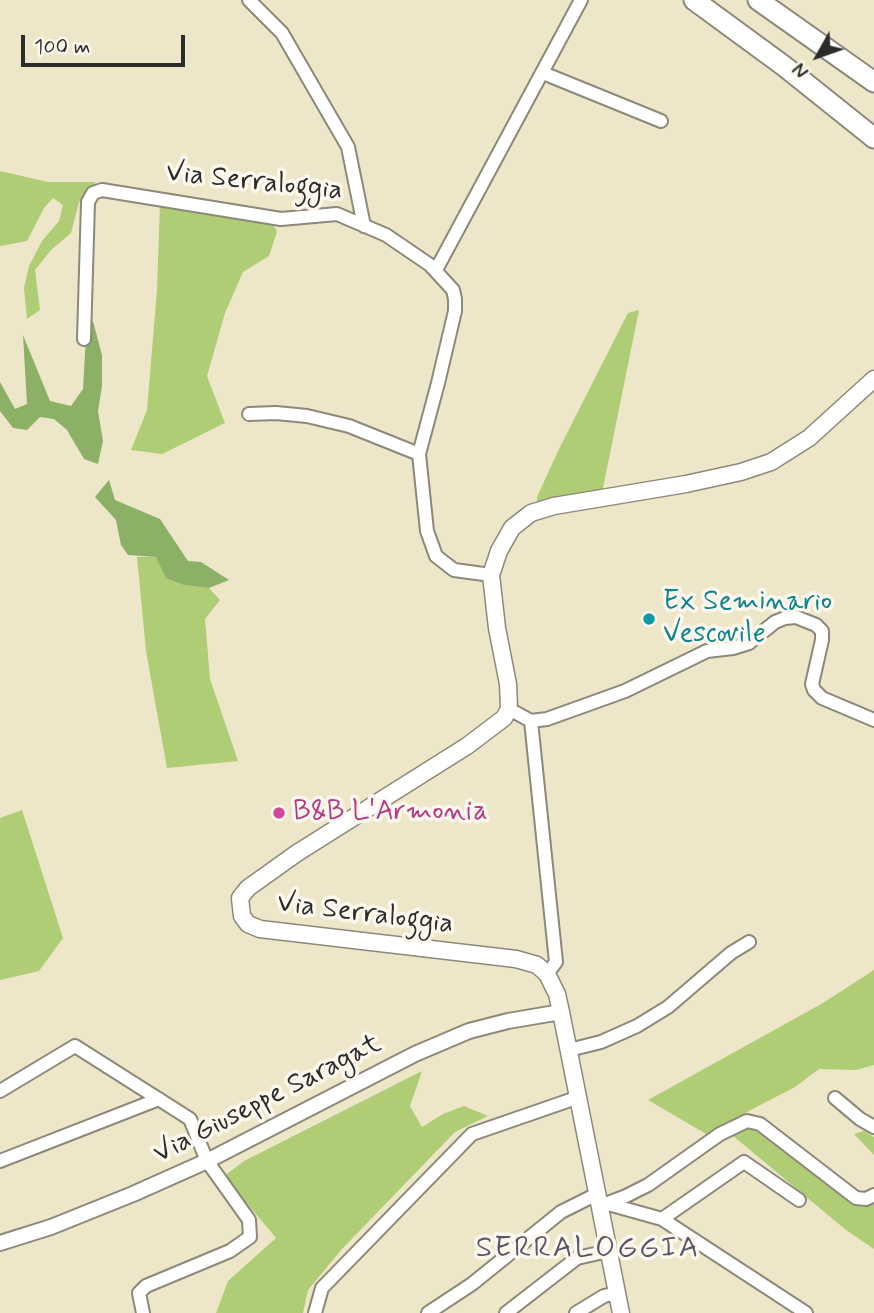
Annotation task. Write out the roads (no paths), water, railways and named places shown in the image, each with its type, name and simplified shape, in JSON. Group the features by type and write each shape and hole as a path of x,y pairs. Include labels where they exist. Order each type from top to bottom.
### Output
{"highway":[{"path":"694,0 784,66 874,138"},
{"path":"758,0 874,82"}],"main road":[{"path":"509,709 508,684 496,628 491,575 499,551 512,528 531,513 554,506 686,484 741,472 771,462 808,438 874,379"},
{"name":"Via Serraloggia","path":"509,709 504,718 467,746 297,853 248,888 240,898 240,912 248,924 260,929 516,959 537,965 547,974"},
{"path":"547,974 561,1012 602,1201 608,1251 621,1313"}],"street":[{"path":"249,0 282,33 348,147 364,226"},
{"path":"436,270 581,0"},
{"path":"542,73 661,121"},
{"name":"Via Serraloggia","path":"84,339 88,202 93,193 102,190 281,219 337,214 386,235 436,270 453,290 455,312 419,454 427,531 436,556 454,570 491,575"},
{"path":"249,414 307,416 349,426 419,454"},
{"path":"509,709 531,721 547,719 625,691 707,651 749,643 775,622 796,617 816,625 822,631 812,684 814,690 822,698 874,720"},
{"path":"531,721 556,962 547,974"},
{"path":"569,1050 601,1042 668,1007 731,953 749,942"},
{"name":"Via Giuseppe Saragat","path":"0,1242 51,1227 207,1161 415,1054 469,1031 561,1012"},
{"path":"0,1091 75,1046 191,1119 207,1161 249,1220 250,1237 230,1251 146,1286 139,1293 143,1313"},
{"path":"315,1313 321,1287 472,1134 579,1097"},
{"path":"835,1098 874,1127"},
{"path":"0,1161 159,1099"},
{"path":"428,1313 472,1284 561,1212 648,1185 720,1134 747,1121 760,1124 856,1198 866,1199 874,1195"},
{"path":"662,1219 744,1162 799,1200"},
{"path":"602,1201 662,1219 806,1313"},
{"path":"506,1313 577,1258 608,1251"},
{"path":"576,1313 604,1296 617,1293"},
{"path":"782,1298 784,1313"}],"place":[{"name":"Ex Seminario Vescovile","path":"649,619"},
{"name":"B&B L'Armonia","path":"279,813"}],"district":[{"name":"SERRALOGGIA","path":"588,1250"}]}
